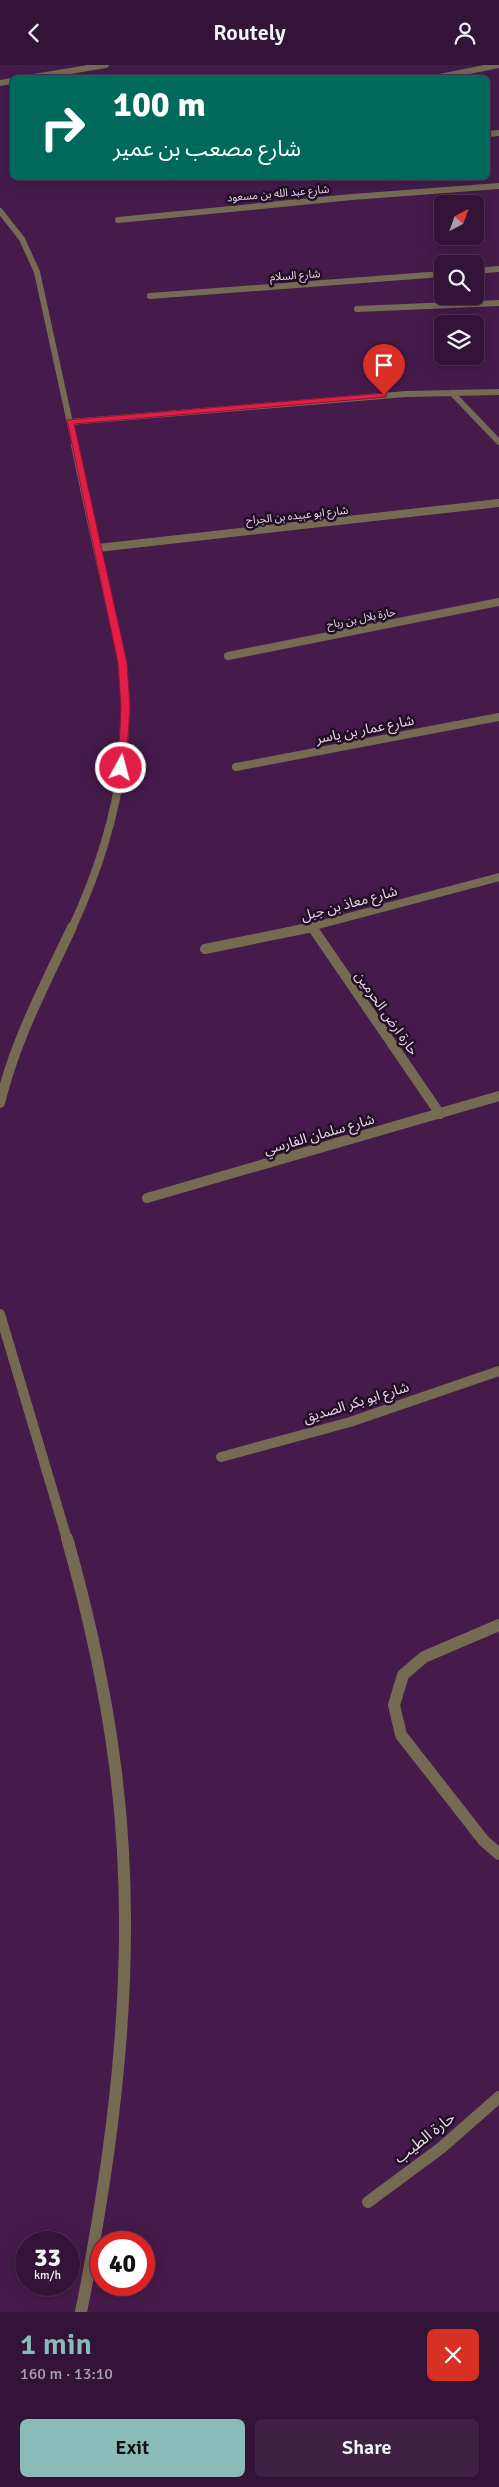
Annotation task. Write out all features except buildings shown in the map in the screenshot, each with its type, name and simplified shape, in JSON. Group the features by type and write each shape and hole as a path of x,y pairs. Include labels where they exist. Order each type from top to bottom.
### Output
{"street":[{"path":"46,75 106,65"},
{"path":"450,75 499,65"},
{"name":"شارع عبد الله بن مسعود","path":"118,220 352,197 499,186"},
{"path":"0,211 13,225 28,248 37,272 122,663 124,689 124,752 116,800 103,851 83,903 34,1001 15,1049 0,1103"},
{"path":"484,270 499,269"},
{"name":"شارع السلام","path":"150,296 434,275"},
{"path":"357,309 499,303"},
{"path":"70,422 384,395 499,392"},
{"path":"452,393 499,442"},
{"name":"شارع ابو عبيده بن الجراح","path":"98,548 499,503"},
{"name":"حارة بلال بن رباح","path":"228,655 499,602"},
{"name":"شارع عمار بن ياسر","path":"236,767 499,717"},
{"name":"شارع معاذ بن جبل","path":"205,949 312,927 499,877"},
{"name":"حارة ارض الحرمين","path":"312,927 440,1114"},
{"name":"شارع سلمان الفارسي","path":"147,1198 499,1096"},
{"path":"0,1314 88,1611 107,1709 120,1816 125,1931 120,2050 106,2176 81,2312"},
{"name":"شارع ابو بكر الصديق","path":"221,1457 350,1421 499,1371"},
{"path":"499,1625 424,1657 403,1675 394,1705 401,1735 484,1841 499,1854"},
{"name":"حارة الطيب","path":"368,2202 441,2148 499,2097"}],"route":[{"path":"121,768 124,752 126,707 122,663 70,422 384,395"}]}
